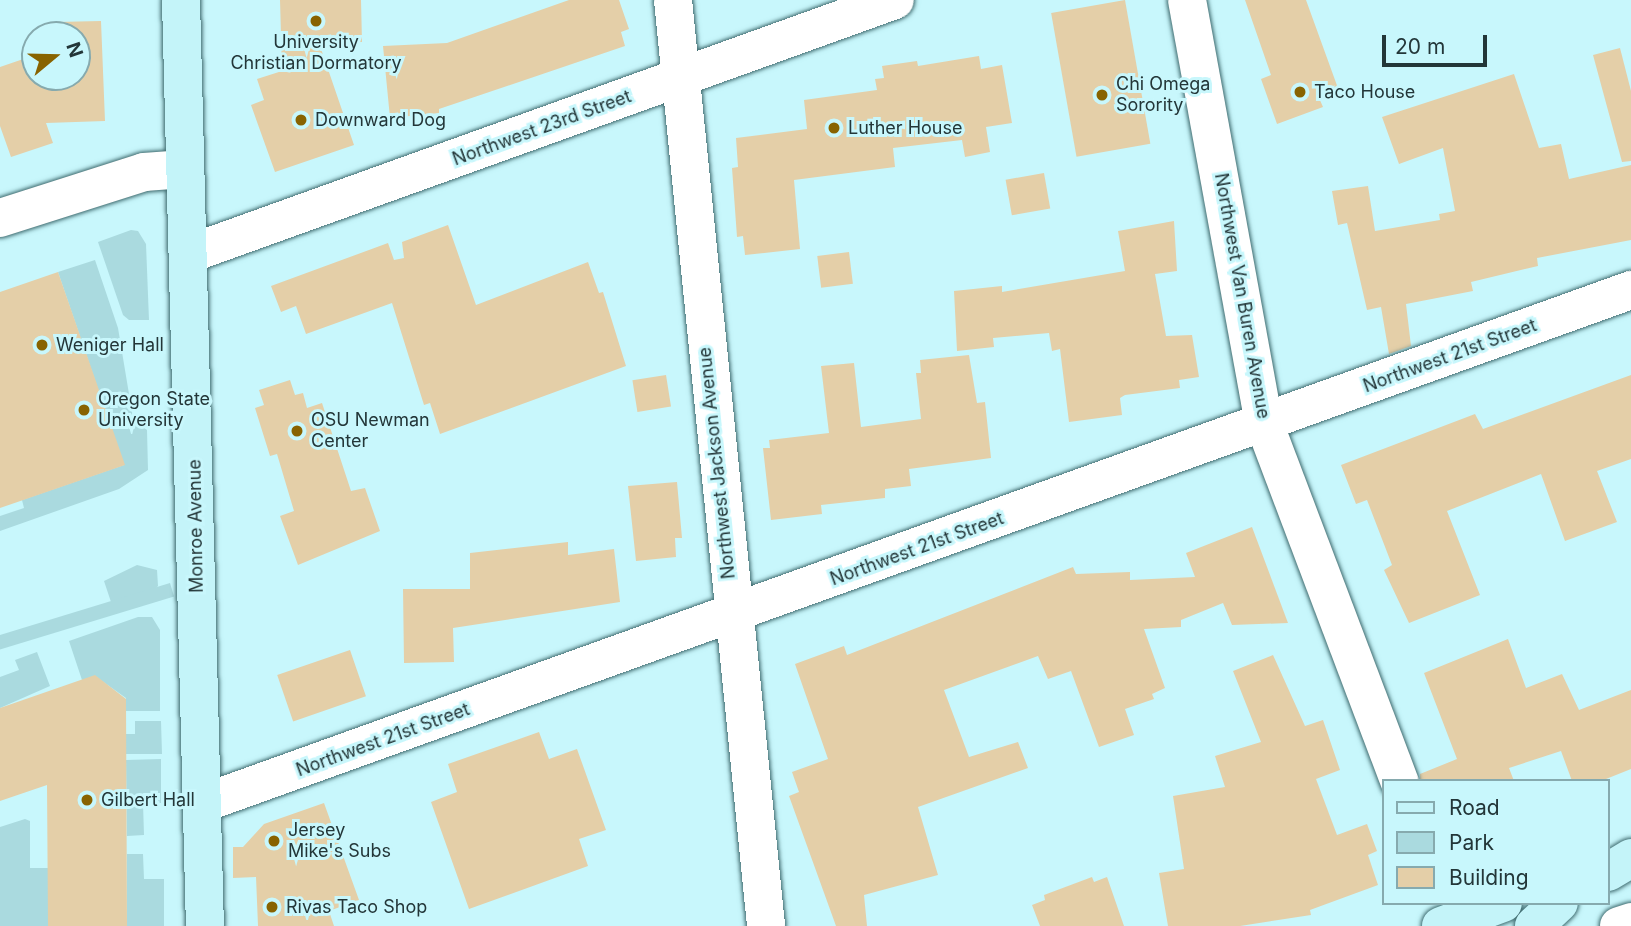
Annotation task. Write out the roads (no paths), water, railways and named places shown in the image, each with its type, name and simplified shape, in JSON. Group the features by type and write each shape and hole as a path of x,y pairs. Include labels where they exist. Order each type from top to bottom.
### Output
{"street":[{"name":"Monroe Avenue","path":"181,0 205,926"},
{"name":"Northwest Jackson Avenue","path":"673,0 766,926"},
{"name":"Northwest 23rd Street","path":"189,254 895,0"},
{"name":"Northwest Van Buren Avenue","path":"1187,0 1264,423 1398,779"},
{"path":"0,218 144,172 185,169"},
{"name":"Northwest 21st Street","path":"201,804 1631,290"},
{"path":"1610,864 1631,857"},
{"path":"1610,871 1631,857"},
{"path":"1449,919 1496,905"},
{"path":"1534,926 1557,905"},
{"path":"1619,926 1631,922"}],"place":[{"name":"University Christian Dormatory","path":"316,21"},
{"name":"Taco House","path":"1300,92"},
{"name":"Chi Omega Sorority","path":"1102,95"},
{"name":"Downward Dog","path":"301,120"},
{"name":"Luther House","path":"834,128"},
{"name":"Weniger Hall","path":"42,345"},
{"name":"Oregon State University","path":"84,410"},
{"name":"OSU Newman Center","path":"297,431"},
{"name":"Gilbert Hall","path":"87,800"},
{"name":"Jersey Mike's Subs","path":"274,841"},
{"name":"Rivas Taco Shop","path":"272,907"}]}
